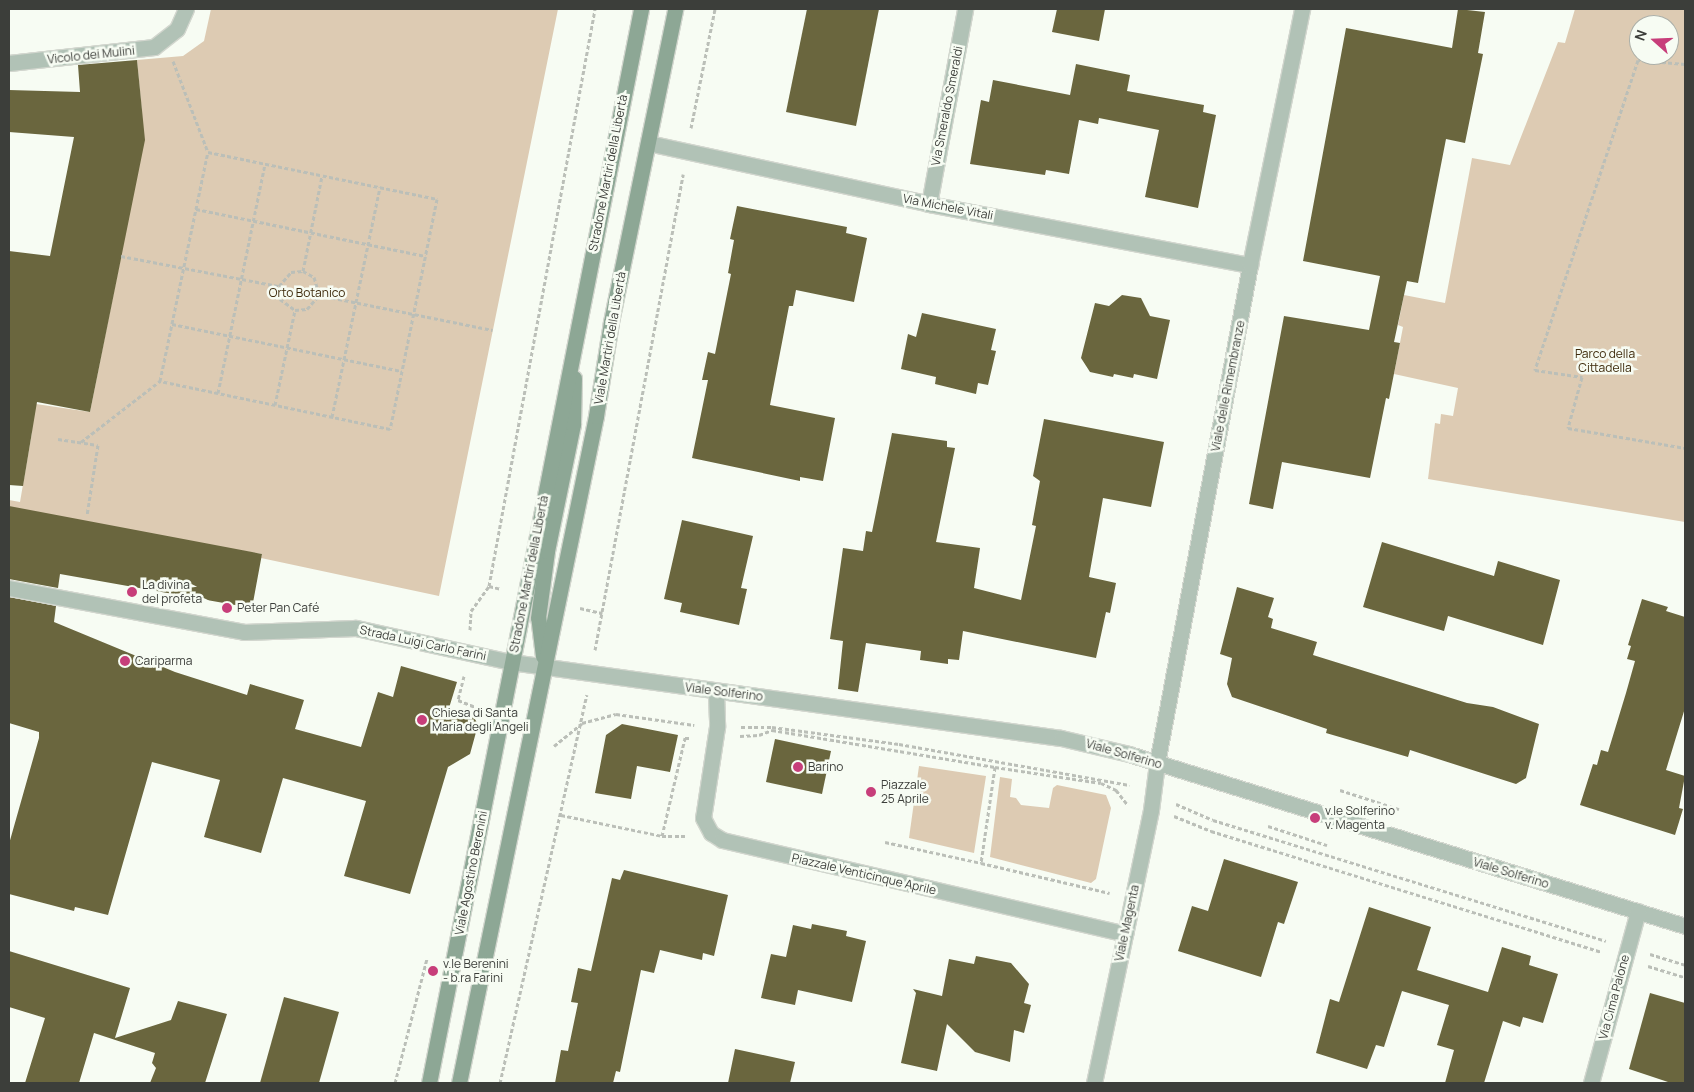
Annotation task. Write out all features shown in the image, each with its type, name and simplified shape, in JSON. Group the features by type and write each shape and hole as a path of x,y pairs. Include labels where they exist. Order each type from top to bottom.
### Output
{"main road":[{"name":"Stradone Martiri della Libertà","path":"512,662 641,9"},
{"name":"Viale Martiri della Libertà","path":"544,667 675,9"},
{"name":"Stradone Martiri della Libertà","path":"544,667 538,618 573,424 575,338"},
{"name":"Viale Agostino Berenini","path":"429,1083 512,662"},
{"path":"459,1083 544,667"}],"street":[{"path":"167,40 186,9"},
{"name":"Via Smeraldo Smeraldi","path":"929,204 965,9"},
{"name":"Viale delle Rimembranze","path":"1157,763 1250,265 1302,9"},
{"name":"Vicolo dei Mulini","path":"9,63 130,52 167,40"},
{"name":"Via Michele Vitali","path":"648,143 929,204 1250,265"},
{"name":"Strada Luigi Carlo Farini","path":"9,588 244,632 356,628 512,662 544,667"},
{"name":"Viale Solferino","path":"544,667 1061,738 1157,763 1685,926"},
{"path":"706,826 703,810 716,732 716,692"},
{"name":"Viale Magenta","path":"1094,1083 1152,804 1157,763"},
{"name":"Piazzale Venticinque Aprile","path":"706,826 711,834 734,844 1125,934"},
{"name":"Via Cima Palone","path":"1591,1083 1638,911"}],"path":[{"path":"479,711 476,705 458,700 468,652 472,610 489,586 595,9"},
{"path":"500,1083 582,723 687,151 715,9"},
{"path":"80,442 160,381 208,152 167,40"},
{"path":"1685,64 1638,60 1534,370 1582,377 1568,428 1685,448"},
{"path":"160,381 390,429 437,199 208,152"},
{"path":"218,393 265,164"},
{"path":"303,271 322,176"},
{"path":"332,417 380,187"},
{"path":"196,209 425,256"},
{"path":"121,256 279,286"},
{"path":"303,271 314,277 319,294 307,309 295,310 280,299 279,286 291,272 303,271"},
{"path":"319,294 494,330"},
{"path":"275,405 295,310"},
{"path":"172,324 402,371"},
{"path":"58,439 98,446 87,515"},
{"path":"582,723 616,714 716,732 759,735 772,730 1101,783 1116,790 1126,804 1188,807 1213,820 1626,953 1685,977"},
{"path":"662,836 684,738 716,732 772,727 899,744 1124,782 1152,804 1211,832 1626,953 1685,965"},
{"path":"981,863 995,767"},
{"path":"1340,790 1398,809"},
{"path":"561,815 662,836 685,836 706,826"},
{"path":"1268,826 1327,844"},
{"path":"885,842 1133,898"},
{"path":"395,1083 428,954"}],"green space":[{"name":"Orto Botanico","path":"211,9 558,9 439,596 261,558 262,554 9,513 9,500 20,502 32,432 9,429 9,400 90,412 121,256 142,113 137,60 183,56 204,41"},
{"name":"Parco della Cittadella","path":"1575,9 1685,9 1685,522 1428,479 1435,423 1440,424 1441,414 1453,416 1458,388 1394,374 1403,327 1398,325 1404,295 1445,303 1472,158 1510,165 1558,42 1565,43"},
{"path":"919,766 986,776 974,853 909,838"},
{"path":"1000,777 1012,779 1010,797 1016,798 1021,805 1049,808 1053,788 1057,785 1106,795 1111,808 1096,879 1091,883 990,857"}],"building":[{"path":"807,9 879,9 856,126 786,112"},
{"path":"1057,9 1105,9 1099,41 1052,32"},
{"path":"1458,9 1485,12 1478,53 1483,54 1465,143 1446,139 1418,283 1407,281 1394,342 1400,343 1389,399 1386,398 1370,478 1282,462 1273,509 1249,504 1284,316 1369,330 1380,276 1303,261 1346,28 1452,48"},
{"path":"137,60 145,140 90,412 37,402 23,486 9,485 9,251 50,256 74,137 9,132 9,90 80,92 78,65"},
{"path":"1076,64 1130,75 1127,91 1204,105 1203,112 1216,115 1198,208 1145,197 1159,130 1099,118 1098,124 1079,120 1069,174 1046,170 1045,175 970,164 981,100 989,102 993,80 1070,95"},
{"path":"737,206 847,227 846,233 867,238 854,302 796,290 793,306 789,306 770,405 835,418 823,481 800,477 800,481 692,458 708,380 702,380 708,352 715,354 731,274 728,273 734,240 730,239"},
{"path":"1122,295 1141,298 1150,316 1170,320 1157,379 1134,374 1133,378 1114,374 1113,377 1090,372 1081,358 1095,303 1109,306"},
{"path":"922,313 996,329 991,350 996,351 988,385 978,383 976,394 935,384 936,377 901,369 908,334 916,337"},
{"path":"1044,419 1164,442 1151,507 1103,498 1089,577 1116,583 1110,613 1106,612 1096,658 963,631 959,660 948,659 948,664 920,660 921,651 866,643 858,692 838,689 843,641 830,639 843,548 863,551 866,531 872,532 892,433 947,441 947,447 955,448 936,542 980,548 974,588 1021,600 1036,526 1032,525 1040,481 1033,476"},
{"path":"9,506 262,554 252,608 60,574 58,588 9,579"},
{"path":"682,520 753,536 741,588 747,589 739,625 680,612 682,603 664,599"},
{"path":"1382,542 1494,576 1498,561 1560,580 1543,645 1448,616 1444,631 1363,607"},
{"path":"1237,587 1274,598 1268,617 1273,619 1271,628 1317,642 1313,655 1467,703 1493,707 1539,724 1526,778 1516,784 1410,750 1408,757 1326,733 1327,729 1232,697 1227,684 1232,658 1220,654"},
{"path":"9,597 56,606 54,622 175,672 247,695 250,684 304,700 295,729 361,747 378,692 393,697 401,666 457,682 449,708 473,715 478,725 470,754 448,767 410,894 344,876 366,801 283,778 261,853 204,837 220,780 152,762 108,915 75,907 74,911 9,894 9,844 39,738 39,732 9,723"},
{"path":"1642,599 1668,607 1666,611 1685,617 1685,708 1666,770 1685,776 1679,808 1683,809 1675,835 1580,805 1593,764 1597,765 1601,750 1608,752 1626,693 1635,661 1627,659 1631,646 1628,645"},
{"path":"622,724 678,735 670,772 637,766 631,799 595,793 606,735"},
{"name":"Barino","path":"775,739 831,751 822,794 766,782"},
{"path":"1224,859 1298,882 1284,924 1278,922 1261,977 1178,951 1192,906 1208,911"},
{"path":"624,870 728,895 714,956 703,953 702,960 660,950 654,973 641,970 620,1072 616,1071 613,1083 555,1083 561,1050 568,1051 578,1003 571,1002 578,968 591,971 612,878 620,880"},
{"path":"1369,907 1431,927 1417,970 1488,992 1502,947 1531,956 1529,965 1558,974 1543,1023 1523,1017 1520,1027 1503,1021 1484,1083 1445,1083 1454,1050 1437,1045 1449,1005 1402,991 1384,1047 1376,1045 1367,1069 1316,1053 1330,999 1339,1002"},
{"path":"812,924 847,931 846,936 866,941 852,1002 798,990 795,1005 761,998 771,954 786,957 793,925 811,929"},
{"path":"9,951 130,988 115,1038 171,1020 178,1001 227,1014 205,1083 150,1083 156,1068 152,1063 155,1053 94,1033 79,1083 25,1083 45,1018 9,1007"},
{"path":"976,956 1011,963 1029,984 1024,1003 1031,1005 1024,1033 1014,1030 1010,1062 975,1052 947,1024 937,1071 901,1063 916,993 913,989 942,996 949,959 974,964"},
{"path":"1650,993 1685,1003 1685,1083 1671,1083 1629,1069"},
{"path":"284,997 339,1012 319,1083 260,1083"},
{"path":"735,1049 795,1062 790,1083 728,1083"}],"place":[{"name":"La divina del profeta","path":"132,592"},
{"name":"Peter Pan Café","path":"227,608"},
{"name":"Cariparma","path":"125,661"},
{"name":"Chiesa di Santa Maria degli Angeli","path":"422,720"},
{"name":"Barino","path":"798,767"},
{"name":"Piazzale 25 Aprile","path":"871,792"},
{"name":"v.le Solferino v. Magenta","path":"1315,818"},
{"name":"v.le Berenini - b.ra Farini","path":"433,971"}]}
